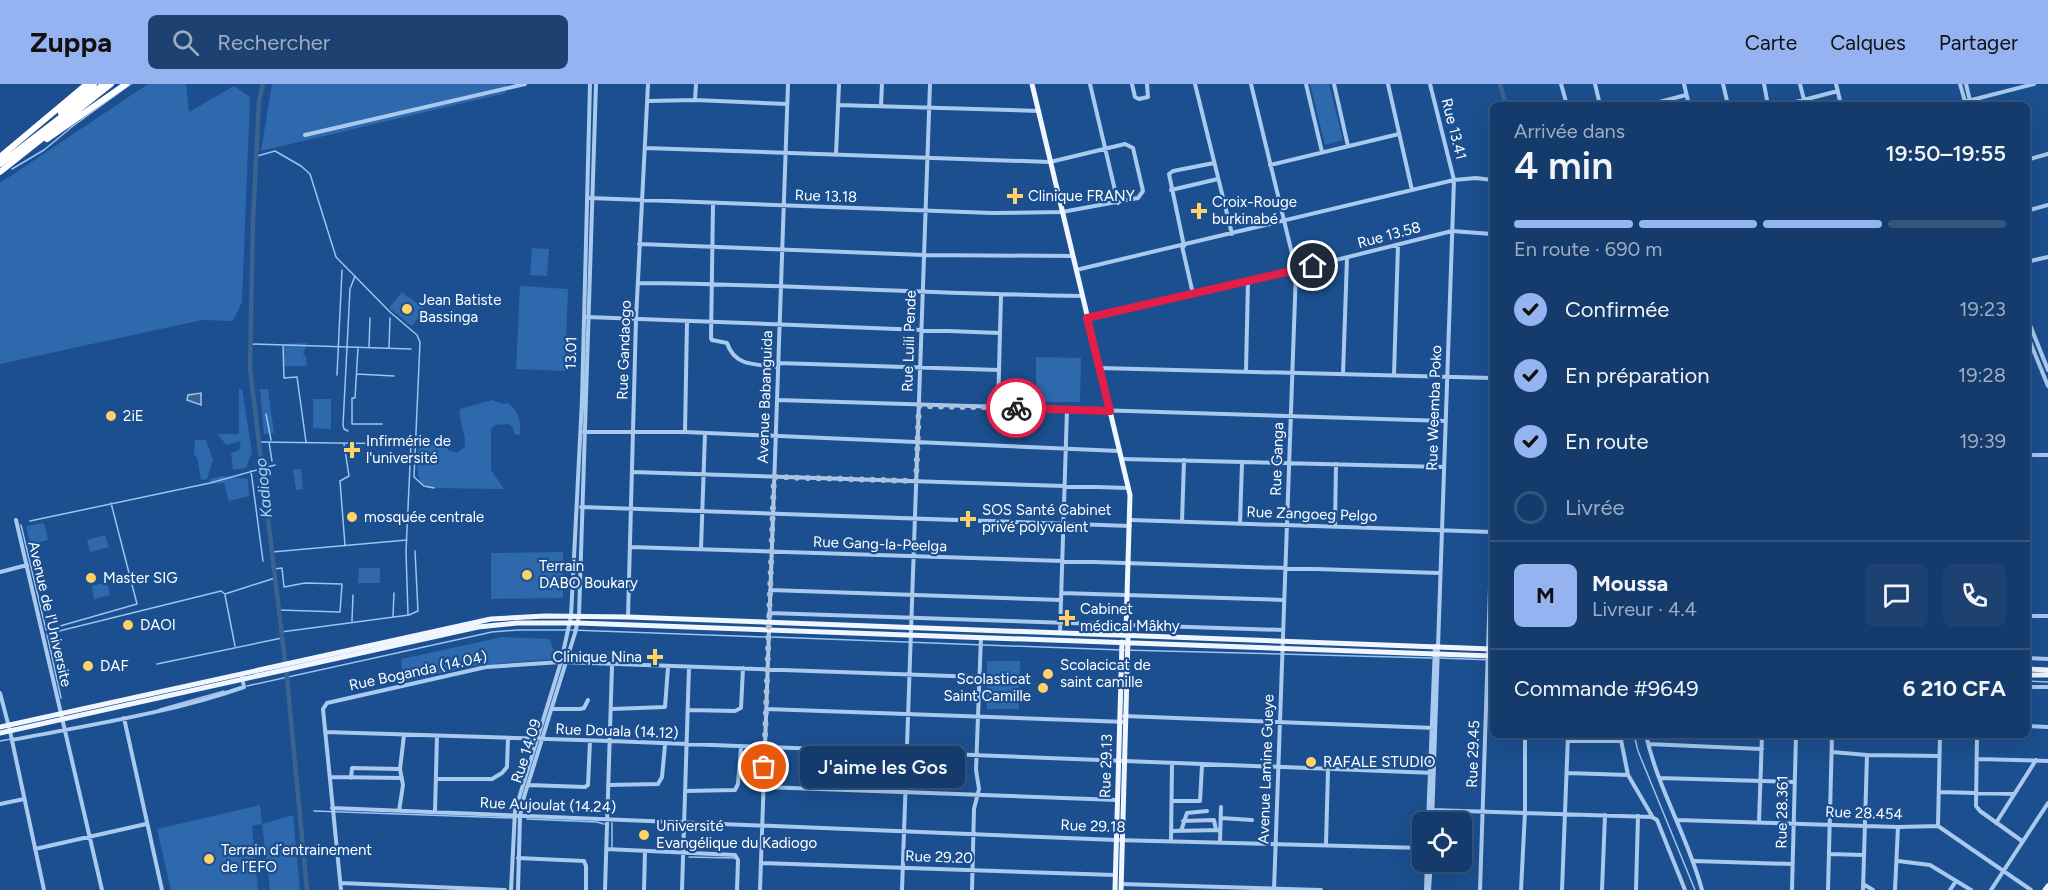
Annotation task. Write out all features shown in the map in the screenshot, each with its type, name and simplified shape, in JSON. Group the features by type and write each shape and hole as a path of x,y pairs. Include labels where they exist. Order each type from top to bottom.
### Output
{"highway":[{"path":"0,157 87,84"},
{"path":"0,172 94,84"},
{"path":"24,149 104,84"},
{"path":"0,164 24,149 111,84"},
{"path":"24,149 60,131 126,84"}],"main road":[{"path":"1032,84 1128,488 1131,523 1119,840 1121,887"},
{"path":"0,733 9,728 478,627 570,619 628,617 768,627"},
{"path":"578,619 768,627 1060,634 1125,640"},
{"path":"912,631 981,638 1125,640 1490,652"},
{"path":"2030,669 2048,670"},
{"path":"2030,675 2048,675"},
{"path":"0,727 9,728"},
{"name":"Rue 29.13","path":"1115,890 1119,840 1117,800 1122,763"}],"street":[{"path":"304,135 525,84"},
{"name":"13.01","path":"590,84 591,198"},
{"name":"13.01","path":"578,619 586,317 596,84"},
{"name":"Rue Gandaogo","path":"628,617 636,319 648,84"},
{"path":"695,100 696,84"},
{"name":"Avenue Babanguida","path":"760,890 788,84"},
{"path":"836,154 839,84"},
{"path":"881,106 882,84"},
{"name":"Rue Luili Pende","path":"902,890 930,84"},
{"path":"1090,84 1118,203"},
{"path":"1132,84 1135,97 1139,99 1148,97 1147,84"},
{"path":"1195,84 1232,234"},
{"path":"1251,84 1284,221"},
{"path":"1306,84 1322,152"},
{"path":"1334,84 1348,146"},
{"path":"1388,84 1412,190"},
{"name":"Rue 13.41","path":"1430,84 1454,180"},
{"path":"1562,84 1566,102"},
{"path":"1595,84 1599,102"},
{"path":"1684,84 1688,102"},
{"path":"1723,84 1727,102"},
{"path":"1764,84 1767,102"},
{"path":"1800,84 1804,100"},
{"path":"1836,84 1840,102"},
{"path":"1960,84 1964,102"},
{"path":"1966,84 1971,102"},
{"path":"1974,102 2034,84"},
{"path":"1796,102 1838,91"},
{"path":"1659,102 1686,95"},
{"path":"648,101 695,100 787,104"},
{"path":"838,105 1039,111"},
{"path":"1270,165 1399,134"},
{"name":"Rue 13.18","path":"591,198 992,213 1062,212 1138,198 1143,191 1133,148 1125,144 1105,148"},
{"path":"645,148 1050,162 1105,148"},
{"path":"2030,159 2048,154"},
{"path":"1193,294 1168,176 1171,172 1214,163"},
{"path":"1076,270 1454,180 1476,178 1490,180"},
{"path":"1171,190 1218,179"},
{"name":"Rue Weemba Poko","path":"1430,812 1454,180"},
{"path":"713,204 710,322 712,340 727,343 732,355 744,362 778,365 999,370"},
{"path":"2030,210 2048,205"},
{"name":"Rue Ganga","path":"1283,645 1296,270 1284,221"},
{"name":"Rue 13.58","path":"1087,318 1347,258 1452,231 1490,234"},
{"path":"639,244 924,255 1073,256"},
{"path":"1394,375 1398,245"},
{"path":"2030,261 2048,257"},
{"path":"1343,374 1347,258"},
{"path":"1246,371 1248,280"},
{"path":"638,283 781,285 1001,295 1082,296"},
{"path":"998,408 1001,295"},
{"path":"586,317 1000,333"},
{"path":"685,432 687,322"},
{"path":"2030,325 2048,370"},
{"path":"2030,344 2048,386"},
{"path":"1100,368 1490,378"},
{"path":"777,400 1291,418 1446,421"},
{"path":"1060,634 1067,410"},
{"path":"583,432 685,432 1119,451"},
{"path":"701,549 705,433"},
{"path":"2030,455 2048,455"},
{"path":"1121,459 1444,468"},
{"path":"1182,522 1184,460"},
{"path":"1239,524 1242,463"},
{"path":"1335,527 1336,464"},
{"path":"632,472 1128,488"},
{"name":"13.01","path":"570,619 580,507"},
{"name":"Rue Zangoeg Pelgo","path":"580,507 916,517 1064,524 1182,522 1490,532"},
{"name":"Avenue de l'Universite","path":"16,520 102,890"},
{"name":"Rue Gang-la-Peelga","path":"630,547 1439,573"},
{"path":"0,572 27,565"},
{"path":"770,590 1061,600"},
{"path":"1061,593 1284,600"},
{"path":"769,613 1126,627 1283,630"},
{"path":"2030,616 2048,616"},
{"name":"Rue 14.09","path":"511,890 517,816 561,662 570,619"},
{"name":"Rue 14.09","path":"518,890 517,816 528,785 539,740 553,709 578,619"},
{"path":"972,890 981,638"},
{"name":"Avenue Lamine Gueye","path":"1274,889 1283,645"},
{"name":"Rue 29.45","path":"1480,890 1490,652"},
{"path":"2030,658 2048,659"},
{"name":"Rue Boganda (14.04)","path":"325,732 323,709 327,703 486,667 567,662 612,666 743,668 979,677"},
{"path":"605,890 612,666"},
{"path":"612,709 665,707 668,667"},
{"path":"682,890 689,667"},
{"path":"688,710 735,711 742,706 743,668"},
{"path":"12,740 124,718 217,696 244,687 242,677"},
{"path":"2030,687 2048,687"},
{"path":"0,693 44,890"},
{"path":"553,709 580,710 584,708 588,700"},
{"path":"766,710 979,717 1280,722 1434,728"},
{"path":"124,718 162,890"},
{"path":"2030,726 2048,727"},
{"path":"325,732 342,890"},
{"name":"Rue Douala (14.12)","path":"325,732 1432,773"},
{"path":"399,811 403,790 400,769 404,735"},
{"path":"435,812 437,736"},
{"path":"436,779 492,779 497,777 507,767 508,738"},
{"path":"1521,890 1525,812 1525,738"},
{"path":"1647,738 1659,778 1694,861 1702,890"},
{"path":"1759,822 1762,738"},
{"name":"Rue 28.361","path":"1792,890 1796,738"},
{"path":"1828,890 1832,738"},
{"path":"1940,738 1938,826 2031,890"},
{"path":"1977,738 1976,806 2022,841"},
{"path":"528,785 585,787 588,785 590,741"},
{"path":"1562,890 1568,741 1620,741 1628,775 1657,820 1685,890"},
{"path":"1648,744 1762,749"},
{"path":"608,785 658,784 662,777 665,745"},
{"path":"686,791 732,791 738,786 741,748"},
{"path":"1832,752 1939,756"},
{"path":"1867,754 1863,887 1872,890"},
{"path":"1977,759 2048,760"},
{"path":"1996,823 2036,760"},
{"path":"1171,841 1172,764"},
{"path":"1172,801 1200,801 1202,765"},
{"path":"351,778 352,768 400,769"},
{"path":"1326,844 1328,770"},
{"name":"Rue Weemba Poko","path":"1432,773 1432,810"},
{"path":"1567,773 1628,775"},
{"path":"330,777 402,778"},
{"path":"1659,778 1794,782"},
{"path":"764,788 1117,800"},
{"path":"1939,792 2014,794"},
{"path":"0,804 24,799"},
{"path":"1990,890 2048,803"},
{"path":"1218,830 1221,807"},
{"name":"Rue Aujoulat (14.24)","path":"332,808 763,825"},
{"path":"1432,810 1653,817"},
{"path":"1181,831 1187,813 1207,811"},
{"path":"1602,890 1605,814"},
{"path":"1636,890 1638,816"},
{"path":"1221,818 1252,820"},
{"path":"1184,821 1214,820 1220,842"},
{"name":"Rue 28.454","path":"1677,820 1898,827 1938,826"},
{"path":"35,849 146,824"},
{"name":"Rue 29.18","path":"763,825 1119,840 1412,848"},
{"path":"1895,890 1898,827"},
{"path":"1172,831 1218,830"},
{"path":"606,849 735,855 738,860 737,890"},
{"path":"644,890 645,851"},
{"path":"1830,854 1864,855"},
{"path":"518,858 584,861 586,890"},
{"path":"1694,861 1792,864"},
{"path":"1898,861 1930,865 1971,890"},
{"name":"Rue 29.20","path":"761,863 1115,875"},
{"path":"1428,890 1429,872"},
{"path":"1950,890 1956,881"},
{"path":"341,883 505,890"},
{"path":"1121,887 1321,890"}],"shaded area":[{"path":"148,84 186,84 189,112 234,86 250,97 242,302 233,321 202,320 0,364 0,183"},
{"path":"272,84 507,84 506,93 261,151"},
{"path":"1310,84 1329,84 1343,140 1325,145"},
{"path":"532,248 549,249 547,276 530,275"},
{"path":"520,286 568,289 565,371 516,369"},
{"name":"Jean Batiste Bassinga","path":"402,292 424,309 412,326 389,308"},
{"path":"307,343 303,355 306,356 307,366 284,366 284,344"},
{"path":"1036,357 1081,358 1080,402 1036,402"},
{"path":"239,389 242,389 252,452 246,468 233,470 231,453 239,450 241,441 226,445 218,434 239,434"},
{"path":"260,389 268,389 274,433 264,434"},
{"path":"201,393 201,405 187,400 188,395"},
{"path":"313,399 331,399 331,429 313,428"},
{"path":"492,400 503,404 508,403 518,414 520,421 520,435 514,434 513,427 508,424 495,425 491,429 491,470 504,489 431,488 421,483 417,462 421,441 446,441 448,450 457,453 465,447 460,409"},
{"path":"195,440 206,440 213,460 207,479 201,480 197,457 194,456"},
{"path":"293,469 301,469 303,489 296,490"},
{"path":"221,476 248,479 249,496 229,501 224,483 211,484 209,480"},
{"path":"44,523 48,540 30,544 26,526"},
{"path":"105,535 109,547 90,552 87,540"},
{"name":"Terrain DABO Boukary","path":"563,552 563,598 491,599 491,553"},
{"path":"359,568 380,568 380,583 358,583"},
{"path":"107,582 110,595 94,599 92,586"},
{"path":"503,637 550,639 555,651 553,659 471,666 403,682 401,659"},
{"path":"987,661 1020,661 1019,709 987,709"},
{"name":"Terrain d´entrainement de l´EFO","path":"260,805 262,824 252,826 258,890 171,890 157,829"},
{"path":"293,815 300,890 270,890 262,824"}],"waterway":[{"path":"12,169 44,150 131,84"},
{"name":"Kadiogo","path":"263,84 259,101 253,220 250,368 287,678 307,890"},
{"path":"1500,84 1505,102"},
{"path":"257,156 275,151 310,174 336,257 390,312 417,335 420,342 414,477 424,486 434,488"},
{"path":"337,375 342,270"},
{"path":"348,431 343,425 350,289 355,276"},
{"path":"369,347 370,318"},
{"path":"389,347 390,318"},
{"path":"250,344 411,349"},
{"path":"283,345 284,378 297,377 306,442"},
{"path":"358,348 355,398 352,398 352,424 382,424"},
{"path":"357,374 394,376"},
{"path":"266,414 271,440"},
{"path":"259,442 411,444 406,551 408,615"},
{"path":"269,442 272,461"},
{"path":"344,444 349,476 340,481 345,545"},
{"path":"30,521 210,483 275,465"},
{"path":"251,471 263,561"},
{"path":"21,525 46,630 137,604 111,503"},
{"path":"272,552 407,540"},
{"path":"281,632 409,615 418,611 415,551"},
{"path":"274,569 282,568 284,587 305,583 342,584 340,612 279,610"},
{"path":"61,698 47,634 221,591 225,594 275,578"},
{"path":"393,616 394,593"},
{"path":"225,595 235,646"},
{"path":"352,621 353,595"},
{"path":"247,686 492,632 566,630"},
{"path":"571,630 767,637"},
{"path":"772,637 1122,650 1432,658"},
{"path":"157,664 282,638"},
{"path":"1440,658 1490,660"},
{"path":"2030,681 2048,682"},
{"path":"160,709 224,691"},
{"path":"1635,738 1695,890"},
{"path":"0,741 11,739"},
{"path":"314,811 513,818"},
{"path":"527,819 604,824"},
{"path":"612,823 612,847"},
{"path":"689,857 735,858"}],"way so far":[{"path":"764,767 774,477 916,481 919,406 1016,408"}],"place":[{"name":"Clinique FRANY","path":"1015,196"},
{"name":"Croix-Rouge burkinabé","path":"1199,211"},
{"name":"Jean Batiste Bassinga","path":"407,309"},
{"name":"2iE","path":"111,416"},
{"name":"Infirmérie de l'université","path":"352,450"},
{"name":"mosquée centrale","path":"352,517"},
{"name":"SOS Santé Cabinet privé polyvalent","path":"968,519"},
{"name":"Terrain DABO Boukary","path":"527,575"},
{"name":"Master SIG","path":"91,578"},
{"name":"Cabinet médical Mâkhy","path":"1067,618"},
{"name":"DAOI","path":"128,625"},
{"name":"Clinique Nina","path":"655,657"},
{"name":"DAF","path":"88,666"},
{"name":"Scolacicat de saint camille","path":"1048,674"},
{"name":"Scolasticat Saint Camille","path":"1043,688"},
{"name":"RAFALE STUDIO","path":"1311,762"},
{"name":"J'aime les Gos","path":"764,767"},
{"name":"Université Evangélique du Kadiogo","path":"644,835"},
{"name":"Terrain d´entrainement de l´EFO","path":"209,859"}],"route":[{"path":"1016,408 1110,411 1087,318 1313,266"}]}
